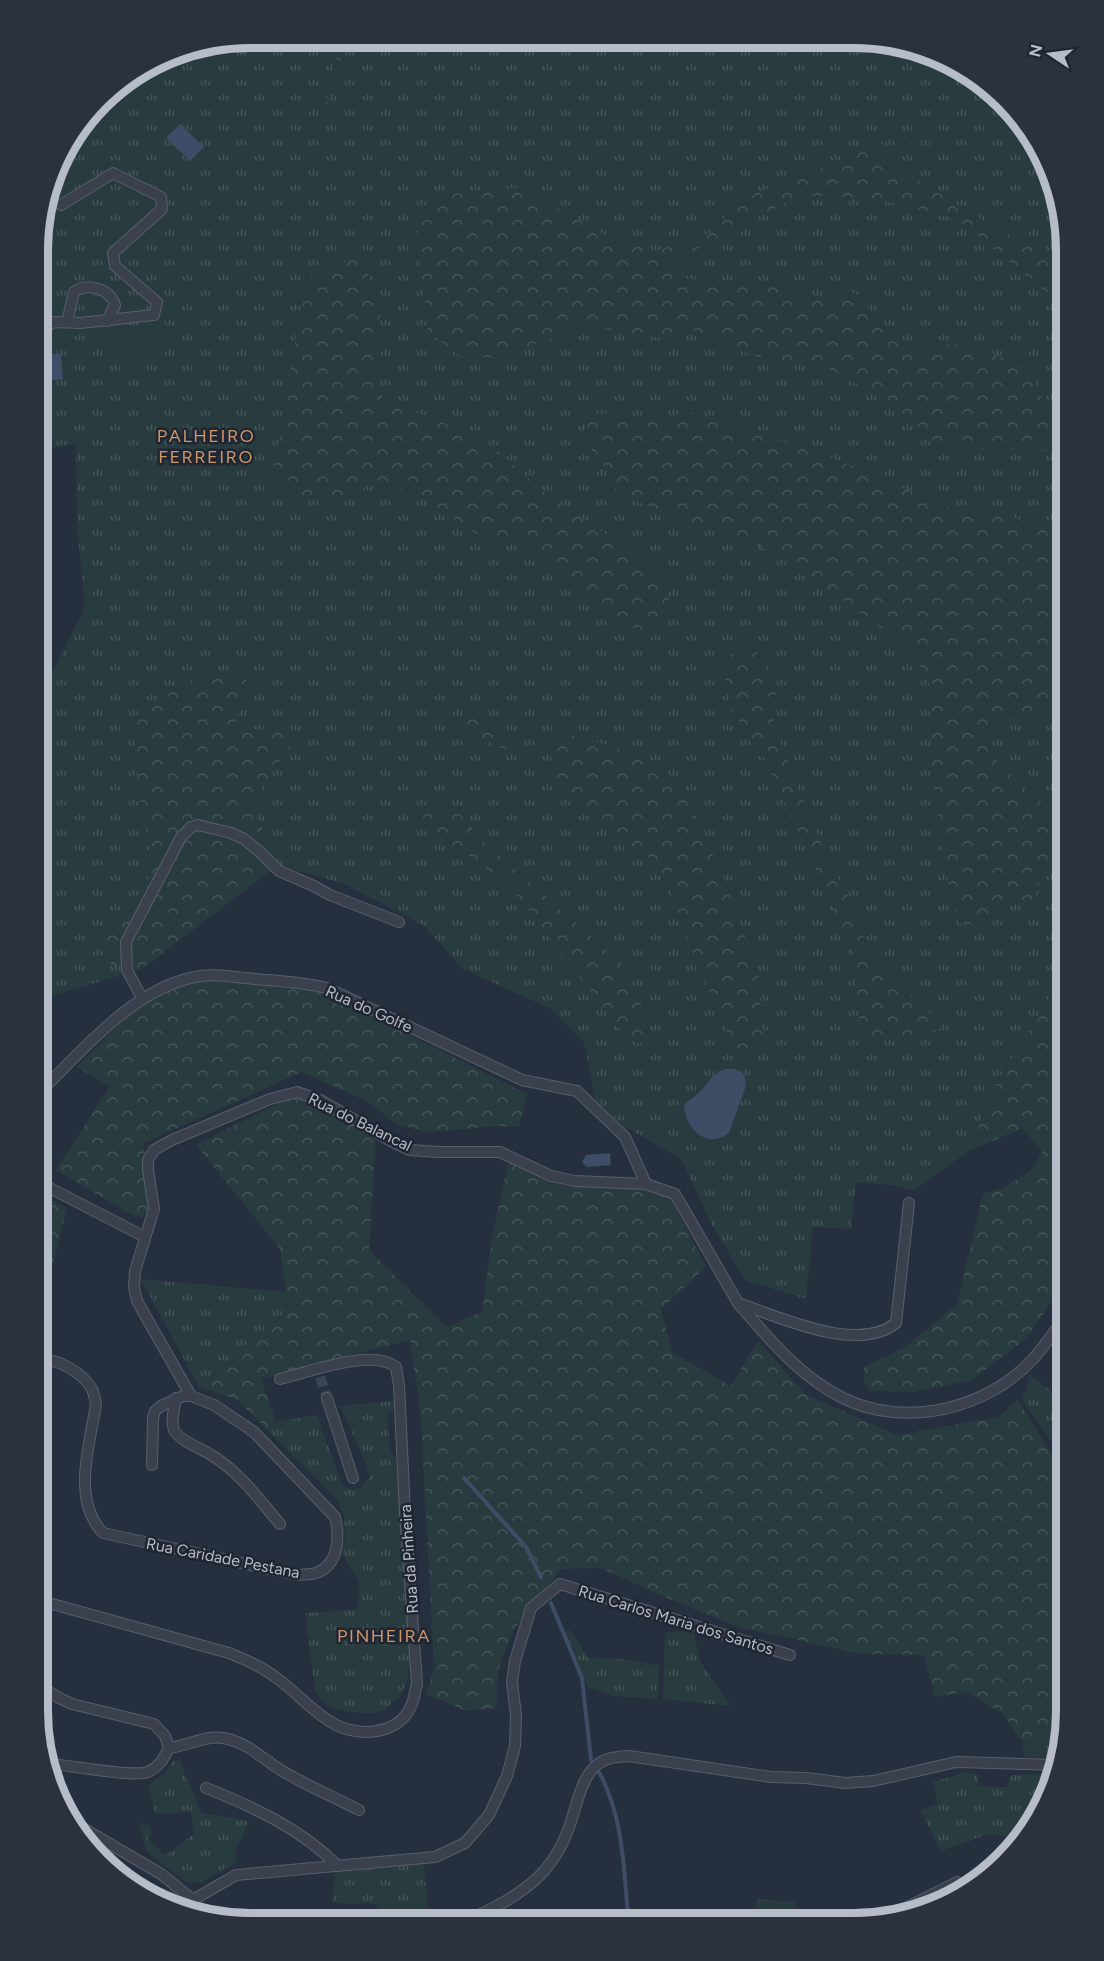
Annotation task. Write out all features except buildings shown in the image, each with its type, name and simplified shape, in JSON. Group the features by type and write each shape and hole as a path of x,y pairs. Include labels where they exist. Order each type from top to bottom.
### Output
{"street":[{"path":"48,325 54,322 107,321 154,315 157,302 115,266 113,253 162,209 161,197 113,173 61,205"},
{"path":"67,322 74,292 86,287 105,292 113,300 115,305 107,321"},
{"path":"142,998 127,970 126,942 181,837 191,826 198,825 238,836 260,852 279,871 330,895 399,922"},
{"name":"Rua do Golfe","path":"48,1084 128,1008 159,988 194,977 212,975 308,983 327,988 522,1080 577,1091 625,1137 646,1184"},
{"name":"Rua do Balancal","path":"191,1396 137,1301 134,1287 135,1271 154,1209 148,1160 154,1150 172,1140 270,1099 297,1092 322,1101 410,1150 460,1153 500,1152 559,1177 575,1181 646,1184 675,1194 738,1303 781,1352 824,1387 864,1406 907,1412 929,1412 951,1408 992,1391 1011,1378 1032,1359 1056,1328"},
{"path":"48,1187 145,1237"},
{"path":"738,1303 830,1334 861,1335 888,1330 896,1323 909,1203"},
{"name":"Rua Caridade Pestana","path":"48,1360 76,1373 93,1390 96,1404 83,1489 87,1507 95,1524 103,1533 297,1575 314,1574 327,1567 338,1545 339,1531 335,1517 254,1432 214,1406 191,1396"},
{"name":"Rua da Pinheira","path":"48,1603 229,1653 257,1665 277,1678 332,1723 342,1727 374,1733 396,1725 410,1708 417,1684 399,1385 396,1367 390,1362 381,1360 349,1361 319,1374 280,1379"},
{"path":"152,1465 153,1418 156,1411 176,1398 191,1396"},
{"path":"176,1398 172,1420 179,1436 212,1455 241,1478 280,1524"},
{"path":"327,1398 353,1478"},
{"name":"Rua Carlos Maria dos Santos","path":"192,1904 236,1875 435,1857 465,1843 489,1815 512,1763 516,1715 512,1682 514,1661 531,1608 560,1584 790,1655"},
{"path":"48,1688 59,1698 72,1704 154,1724 165,1737 169,1748 162,1761 146,1773 56,1765"},
{"path":"169,1748 210,1738 225,1738 248,1748 282,1771 359,1810"},
{"path":"481,1913 514,1895 544,1870 568,1831 578,1799 589,1775 595,1766 613,1758 629,1756 771,1777 806,1778 845,1783 873,1781 956,1762 1048,1765"},
{"path":"206,1788 261,1812 307,1839 338,1866"},
{"path":"88,1831 161,1874 192,1904"},
{"path":"913,1904 957,1882"}],"green space":[{"path":"250,48 854,48 894,52 919,59 944,69 987,98 1006,117 1035,160 1052,210 1056,236 1056,986 994,1087 970,1150 913,1191 893,1185 856,1183 851,1229 813,1227 806,1299 745,1280 712,1225 681,1159 624,1126 595,1099 584,1042 551,1009 463,969 423,925 342,883 277,865 142,969 48,997 48,682 85,606 77,525 76,444 48,448 48,250 52,210 63,172 82,138 98,117 127,90 172,63 223,50"},
{"path":"341,48 345,48 322,126 333,68"},
{"path":"886,141 1029,150 1030,152"},
{"path":"886,141 876,155 1011,237 1056,259 1056,299 958,219 869,197 801,196 752,220 721,241 702,246 680,259 674,270 680,278 758,282 781,287 807,299 834,296 848,290 858,295 894,339 911,350 951,344 978,348 1014,362 1032,376 1044,404 1056,424 1056,452 1033,449 968,450 939,445 887,400 826,368 754,356 685,327 670,338 627,336 588,322 548,340 495,358 461,357 428,332 417,228 451,194 523,187 604,235 656,251 709,234 742,199"},
{"path":"361,255 381,309 373,373 384,401 440,421 498,451 549,497 658,568 674,612 650,638 615,617 522,538 480,536 417,495 378,481 348,495 324,500 300,495 271,479 308,279"},
{"path":"166,323 164,355 104,359 104,329"},
{"path":"685,410 833,458 959,512 1006,515 1056,534 1056,713 991,723 983,735 990,754 1041,802 1056,809 1056,875 1050,872 1038,885 1035,904 1010,900 997,906 989,927 961,924 950,894 932,777 929,681 905,643 869,620 801,570 753,542 723,530 684,520 618,494 608,470 582,438 589,413 619,414 660,424"},
{"path":"737,647 756,651 776,686 774,722 795,782 828,859 851,901 873,963 943,1026 925,1039 853,1038 860,1015 847,937 757,743 732,713 722,663"},
{"path":"207,673 231,673 250,682 249,698 237,717 234,731 266,729 298,737 265,781 252,805 278,865 142,969 107,963 99,948 112,927 141,911 148,879 150,850 140,798 132,724 166,694"},
{"path":"476,711 500,727 510,737 516,750 497,748 469,728 465,716"},
{"path":"560,732 635,753 684,795 724,878 758,973 763,1037 747,1049 734,1048 684,933 672,893 648,856 612,833 558,784 550,753"},
{"path":"440,804 459,812 483,841 627,968 650,1030 640,1045 621,1031 509,885 428,828 421,812"},
{"path":"200,980 322,991 527,1094 519,1127 497,1126 429,1132 398,1125 364,1100 302,1072 144,1143 148,1209 143,1217 132,1215 56,1170 110,1086 76,1067 141,1003"},
{"path":"1056,986 1056,1296 1026,1339 972,1380 913,1392 869,1391 864,1381 864,1367 905,1347 957,1304 983,1194 1003,1188 1031,1170 1042,1152 1023,1129 970,1150 994,1087"},
{"path":"298,1093 376,1135 369,1250 446,1327 482,1312 492,1237 508,1163 546,1181 567,1186 641,1185 669,1195 706,1267 661,1309 672,1352 731,1386 758,1341 806,1395 897,1435 999,1417 1018,1399 1056,1462 1056,1727 1022,1742 1003,1714 967,1692 935,1697 924,1655 860,1654 738,1627 601,1568 561,1569 514,1629 498,1670 497,1708 466,1711 426,1694 434,1669 421,1418 410,1340 261,1379 278,1428 270,1433 238,1400 199,1387 288,1310 280,1249 196,1145"},
{"path":"48,1198 67,1208 48,1285"},
{"path":"141,1279 285,1292 288,1310 199,1387"},
{"path":"1030,1375 1056,1394 1056,1449 1022,1400"},
{"path":"395,1401 396,1407 388,1413 390,1452 396,1457 410,1661 407,1681 400,1697 380,1713 357,1713 333,1708 321,1701 315,1690 305,1613 358,1610 359,1581 342,1555 345,1541 344,1516 338,1500 270,1433 277,1428 275,1422 317,1415 342,1485 349,1489 360,1488 370,1477 340,1406"},
{"path":"693,1630 700,1661 731,1706 663,1699 665,1633"},
{"path":"565,1631 571,1631 588,1658 622,1659 659,1666 657,1699 614,1696 588,1687"},
{"path":"1056,1727 1050,1757 1025,1758 1022,1742"},
{"path":"179,1760 202,1813 249,1822 235,1852 237,1862 202,1882 186,1882 146,1851 139,1823 149,1825 152,1832 147,1838 165,1856 194,1834 191,1812 155,1814 148,1785 165,1773 172,1762"},
{"path":"966,1772 978,1775 978,1786 1007,1787 1011,1775 1046,1773 1035,1801 1011,1837 989,1834 941,1851 920,1810 938,1804 933,1782"},
{"path":"424,1864 428,1913 376,1913 377,1904 332,1903 335,1872"},
{"path":"757,1899 796,1902 795,1913 755,1913"}],"water":[{"path":"180,124 204,147 190,161 166,138"},
{"path":"49,354 61,354 63,379 51,381"},
{"path":"726,1069 735,1069 744,1074 746,1086 729,1133 721,1138 705,1138 688,1122 684,1105 699,1093 715,1074"},
{"path":"610,1153 611,1165 587,1167 582,1162 586,1155"}],"waterway":[{"path":"464,1478 526,1547 541,1577"},
{"path":"551,1603 582,1678 591,1760"},
{"path":"599,1772 618,1824 628,1913"}],"tunnel":[{"path":"320,1377 327,1398"}],"district":[{"name":"PALHEIRO FERREIRO","path":"206,446"},
{"name":"PINHEIRA","path":"384,1636"}]}
